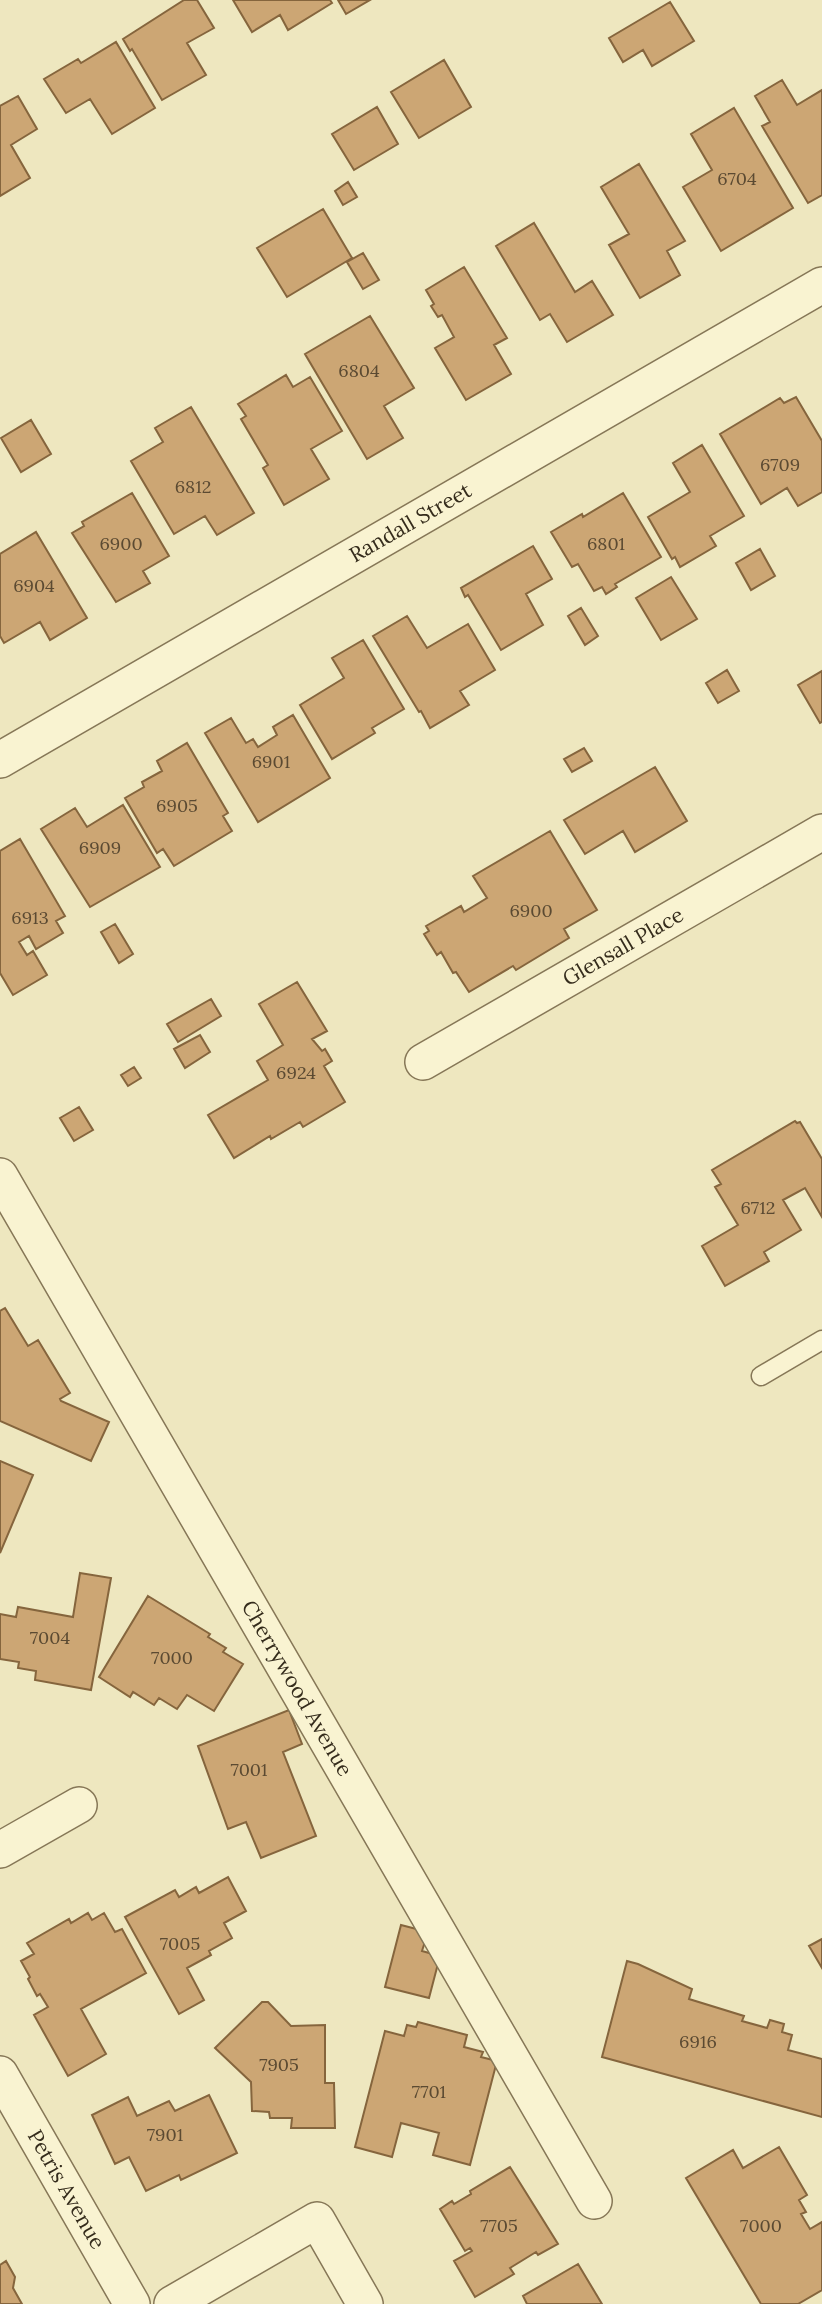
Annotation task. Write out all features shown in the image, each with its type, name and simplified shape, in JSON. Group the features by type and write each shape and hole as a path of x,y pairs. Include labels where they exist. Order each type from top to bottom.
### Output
{"street":[{"name":"Randall Street","path":"0,760 822,285"},
{"name":"Glensall Place","path":"423,1062 822,832"},
{"name":"Cherrywood Avenue","path":"0,1176 594,2202"},
{"path":"0,1850 79,1805"},
{"name":"Petris Avenue","path":"0,2074 132,2304"},
{"path":"172,2304 317,2220 365,2304"}],"lane":[{"path":"761,1376 822,1340"}],"building":[{"path":"184,0 197,0 214,28 187,43 206,75 162,100 132,49 130,51 123,39"},
{"path":"233,0 330,0 332,3 288,30 280,15 252,32"},
{"path":"338,0 370,0 346,14"},
{"path":"670,2 694,41 652,66 643,50 623,62 609,38"},
{"path":"116,42 155,108 112,134 90,99 66,113 44,79 78,59 81,63"},
{"path":"444,60 471,107 419,138 391,92"},
{"path":"782,80 797,105 822,90 822,195 808,203 762,126 770,122 755,96"},
{"path":"18,96 37,129 11,145 30,178 0,196 0,106"},
{"path":"377,107 398,144 354,170 332,134"},
{"path":"734,108 793,208 721,251 683,187 712,170 691,134"},
{"path":"639,164 685,241 667,251 680,275 640,298 609,245 629,234 601,187"},
{"path":"348,182 357,197 343,205 335,191"},
{"path":"323,209 352,258 287,297 257,248"},
{"path":"534,223 575,292 592,281 613,315 567,342 550,314 540,320 496,246"},
{"path":"363,253 379,280 363,289 347,262"},
{"path":"464,267 507,338 494,345 511,374 466,400 435,348 454,337 442,315 438,317 431,306 434,304 426,290"},
{"path":"370,316 414,388 384,406 403,438 367,459 305,354"},
{"path":"286,375 293,387 310,377 342,431 311,449 329,479 284,505 263,468 268,465 241,419 246,416 238,404"},
{"path":"796,397 822,441 822,492 798,506 787,488 761,504 720,434 780,398 784,403"},
{"path":"191,407 254,513 217,535 205,516 174,534 131,461 163,442 155,428"},
{"path":"31,420 51,454 21,472 1,438"},
{"path":"702,445 744,516 710,536 716,546 680,567 675,557 672,559 648,517 690,492 673,463"},
{"path":"132,493 169,556 143,571 150,583 116,602 72,533 84,526 82,522"},
{"path":"623,493 661,557 615,584 617,587 606,594 602,587 594,591 578,564 572,567 551,532"},
{"path":"36,532 87,618 50,640 40,622 4,643 0,636 0,554"},
{"path":"533,546 552,579 526,594 543,625 501,650 461,588"},
{"path":"760,549 775,576 751,590 736,563"},
{"path":"671,577 697,619 661,640 636,598"},
{"path":"581,608 598,636 585,645 568,616"},
{"path":"407,616 427,648 468,624 495,670 460,691 469,705 430,728 373,636"},
{"path":"363,640 404,709 372,728 375,733 332,759 300,705 344,678 332,658"},
{"path":"727,670 739,691 718,703 706,683"},
{"path":"822,671 822,722 820,723 798,685"},
{"path":"293,715 330,778 258,822 205,733 231,718 246,743 253,739 258,747 277,735 273,727"},
{"path":"187,743 228,813 223,816 232,831 174,866 163,849 157,853 125,798 144,787 142,782 162,771 157,761"},
{"path":"584,748 592,761 572,772 564,759"},
{"path":"655,767 687,821 635,852 623,831 585,854 564,820"},
{"path":"123,805 160,867 90,907 41,829 75,808 87,827"},
{"path":"550,831 597,910 564,929 569,938 516,970 513,966 469,992 456,972 453,973 441,952 437,955 424,934 429,931 426,926 461,906 464,912 487,898 473,876"},
{"path":"20,839 65,916 56,921 63,933 36,949 29,936 19,942 27,955 33,951 47,975 13,995 0,973 0,851"},
{"path":"115,924 133,954 119,963 101,932"},
{"path":"297,982 327,1031 312,1039 322,1051 325,1049 332,1061 324,1066 345,1102 303,1127 300,1122 271,1139 270,1136 234,1158 208,1115 268,1080 257,1061 283,1045 259,1004"},
{"path":"211,999 221,1016 178,1042 167,1024"},
{"path":"200,1035 210,1052 185,1068 174,1049"},
{"path":"134,1067 141,1078 128,1086 121,1075"},
{"path":"79,1107 93,1130 74,1141 60,1118"},
{"path":"795,1121 800,1122 822,1159 822,1217 805,1188 783,1200 801,1230 764,1252 769,1261 725,1286 702,1246 738,1225 715,1187 721,1184 712,1170"},
{"path":"5,1308 28,1346 38,1340 70,1393 60,1399 61,1401 109,1422 91,1461 0,1421 0,1311"},
{"path":"0,1461 33,1475 0,1553"},
{"path":"80,1573 111,1578 91,1690 35,1680 36,1671 18,1668 19,1662 0,1659 0,1614 16,1617 18,1607 73,1617"},
{"path":"148,1596 210,1634 208,1637 226,1648 223,1652 243,1664 214,1711 187,1695 177,1709 159,1698 154,1705 133,1692 130,1697 99,1677"},
{"path":"289,1710 302,1744 283,1752 316,1836 261,1858 246,1822 228,1829 198,1746"},
{"path":"228,1877 246,1911 224,1923 232,1938 209,1951 211,1955 187,1968 204,2000 179,2014 125,1917 175,1890 179,1897 196,1887 199,1893"},
{"path":"88,1913 92,1920 104,1913 115,1932 122,1929 146,1973 81,2009 106,2054 68,2076 34,2015 48,2007 40,1994 37,1996 21,1961 34,1954 27,1943 69,1919 71,1923"},
{"path":"401,1925 428,1932 422,1951 440,1956 429,1998 385,1987"},
{"path":"822,1939 822,1968 809,1946"},
{"path":"627,1961 692,1989 689,1999 744,2016 742,2021 767,2028 770,2020 784,2024 782,2032 792,2035 788,2050 822,2059 822,2117 602,2057"},
{"path":"262,2002 268,2002 291,2026 325,2025 325,2083 334,2083 335,2128 291,2128 292,2118 270,2118 269,2112 252,2111 251,2082 215,2048"},
{"path":"418,2022 467,2035 464,2047 483,2052 481,2057 497,2061 470,2165 433,2155 439,2133 401,2123 392,2157 355,2147 385,2031 404,2036 407,2025 416,2027"},
{"path":"209,2095 237,2153 181,2180 179,2175 146,2191 129,2157 115,2164 92,2115 128,2097 137,2116 169,2101 175,2111"},
{"path":"779,2147 807,2195 799,2200 806,2212 801,2214 810,2229 822,2222 822,2290 798,2304 761,2304 686,2178 733,2150 743,2168"},
{"path":"510,2167 558,2244 538,2255 536,2252 510,2268 514,2274 475,2297 454,2261 472,2251 470,2248 465,2251 440,2209 471,2194 470,2191"},
{"path":"6,2261 15,2277 13,2288 22,2304 0,2304 0,2265"},
{"path":"578,2264 602,2304 527,2304 523,2296"}]}
